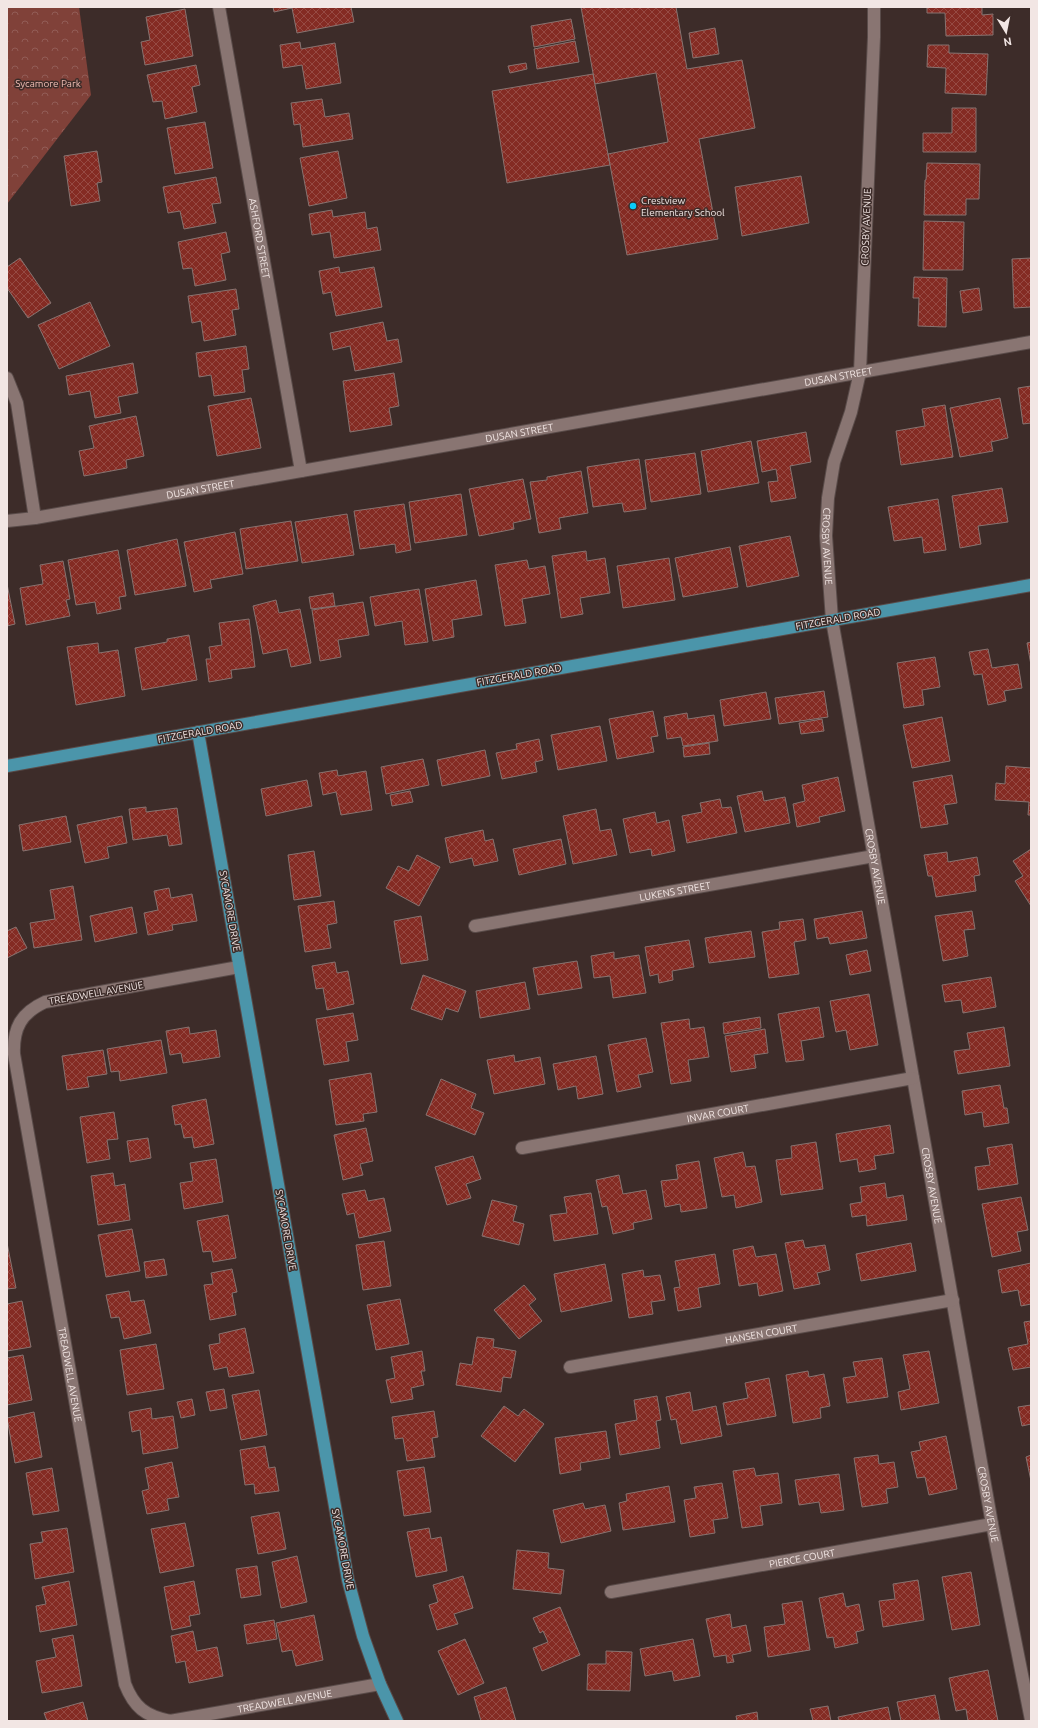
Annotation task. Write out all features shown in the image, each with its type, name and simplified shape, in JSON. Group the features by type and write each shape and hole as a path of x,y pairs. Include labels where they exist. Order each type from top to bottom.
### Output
{"main road":[{"name":"FITZGERALD ROAD","path":"7,766 1031,585"},
{"name":"SYCAMORE DRIVE","path":"198,732 348,1580 363,1636 380,1684 397,1721"}],"street":[{"name":"ASHFORD STREET","path":"219,7 301,471"},
{"name":"CROSBY AVENUE","path":"874,7 860,372 851,412 834,462 828,498 826,536 832,620 992,1524 1031,1720"},
{"name":"DUSAN STREET","path":"7,520 35,518 1031,342"},
{"path":"7,378 17,403 35,518"},
{"name":"LUKENS STREET","path":"475,926 874,856"},
{"name":"TREADWELL AVENUE","path":"240,967 45,1002 36,1006 24,1016 17,1026 13,1040 14,1054 125,1684 131,1698 141,1710 155,1718 170,1721 380,1684"},
{"name":"INVAR COURT","path":"522,1148 913,1078"},
{"name":"HANSEN COURT","path":"570,1367 953,1300"},
{"name":"PIERCE COURT","path":"611,1592 992,1524"}],"green space":[{"name":"Sycamore Park","path":"7,7 79,7 91,95 7,204"}],"building":[{"path":"273,7 351,7 354,22 297,33 292,8 274,12"},
{"path":"581,7 676,7 687,69 742,60 755,128 699,139 718,239 627,255 608,154 668,142 656,73 595,84"},
{"path":"927,7 982,7 982,15 993,14 993,35 946,36 945,13 927,13"},
{"path":"185,9 193,56 145,65 141,42 150,40 146,17"},
{"path":"571,19 575,39 534,47 531,26"},
{"path":"715,28 719,54 693,58 689,33"},
{"path":"575,41 579,62 537,69 534,49"},
{"path":"300,42 301,49 335,43 341,83 306,89 302,65 283,68 280,45"},
{"path":"928,45 949,45 949,53 988,54 986,95 945,93 946,68 927,67"},
{"path":"526,63 527,69 510,73 508,66"},
{"path":"196,65 200,85 192,87 197,112 165,119 162,101 153,102 147,75"},
{"path":"593,74 610,165 507,183 492,91"},
{"path":"322,99 325,117 349,113 353,139 303,147 300,124 294,125 291,103"},
{"path":"952,108 976,108 976,152 923,152 923,133 952,133"},
{"path":"205,122 213,168 175,174 167,128"},
{"path":"97,151 102,182 97,183 100,201 71,206 64,156"},
{"path":"338,151 347,198 309,206 300,158"},
{"path":"927,163 980,164 979,199 966,199 966,215 924,215"},
{"path":"801,176 809,223 742,236 735,187"},
{"path":"216,177 221,203 212,204 216,223 184,229 180,211 168,213 163,187"},
{"path":"332,210 333,217 365,212 367,229 377,227 381,250 334,258 330,232 312,235 309,214"},
{"path":"924,221 964,222 963,270 923,270"},
{"path":"226,232 230,252 221,254 226,280 195,286 192,268 183,269 178,242"},
{"path":"20,258 51,303 28,318 7,288 7,267"},
{"path":"1031,258 1031,307 1014,308 1012,259"},
{"path":"339,267 340,273 374,267 382,307 336,316 331,292 323,294 319,271"},
{"path":"914,277 947,278 946,327 918,326 919,298 913,298"},
{"path":"979,288 982,310 963,313 960,291"},
{"path":"236,289 239,309 232,310 236,335 204,341 201,321 192,323 188,296"},
{"path":"90,302 110,346 59,369 38,325"},
{"path":"383,322 387,341 398,339 402,362 355,371 350,346 333,350 330,333"},
{"path":"246,346 249,369 242,370 245,392 214,396 211,375 199,377 196,353"},
{"path":"133,363 138,393 118,397 121,413 95,418 90,391 69,395 66,376"},
{"path":"394,373 399,406 389,408 392,425 350,432 343,381"},
{"path":"1031,386 1031,423 1023,424 1018,388"},
{"path":"251,398 261,448 217,456 208,406"},
{"path":"1000,398 1008,438 991,442 993,451 960,457 950,408"},
{"path":"945,405 953,457 901,465 896,431 925,426 922,409"},
{"path":"136,416 144,456 126,460 127,468 84,476 79,451 94,448 89,426"},
{"path":"806,432 811,462 790,466 796,498 771,502 768,482 778,481 776,469 762,472 757,441"},
{"path":"751,441 759,483 708,492 701,451"},
{"path":"695,453 701,494 651,502 645,460"},
{"path":"639,459 646,509 624,512 622,503 593,507 587,467"},
{"path":"581,471 588,513 559,518 561,529 539,533 530,482 547,480 547,477"},
{"path":"523,479 531,519 513,523 514,529 479,536 469,489"},
{"path":"1002,488 1008,522 978,526 981,544 960,548 952,496"},
{"path":"461,494 467,535 415,543 409,502"},
{"path":"938,499 946,550 924,553 922,537 894,541 888,507"},
{"path":"404,504 411,550 396,553 395,544 360,549 354,511"},
{"path":"347,514 354,555 302,563 295,522"},
{"path":"291,521 298,561 246,569 240,529"},
{"path":"235,532 243,574 210,580 212,588 194,592 184,542"},
{"path":"790,536 799,576 747,587 739,546"},
{"path":"177,539 186,586 135,595 127,550"},
{"path":"730,547 738,587 683,597 675,558"},
{"path":"118,550 126,596 119,597 121,609 97,614 95,602 76,605 68,560"},
{"path":"586,551 587,561 605,558 610,593 580,598 583,614 561,618 552,556"},
{"path":"669,558 675,600 623,608 617,566"},
{"path":"527,560 529,569 545,566 550,594 522,599 526,623 505,626 495,565"},
{"path":"63,561 70,599 66,600 70,616 26,625 20,588 43,584 40,565"},
{"path":"476,580 482,615 452,620 454,637 433,641 425,589"},
{"path":"7,584 15,624 7,626"},
{"path":"419,589 428,642 405,645 402,621 375,626 370,597"},
{"path":"333,593 335,606 311,609 309,597"},
{"path":"276,600 279,613 300,609 311,663 291,667 287,649 263,654 253,606"},
{"path":"363,602 369,635 338,640 341,657 320,661 312,610"},
{"path":"249,619 255,667 231,670 232,678 209,682 206,659 211,659 209,647 222,645 219,623"},
{"path":"189,635 197,680 142,690 135,648 167,642 167,639"},
{"path":"1031,642 1031,665 1027,643"},
{"path":"98,643 99,653 118,650 125,696 76,705 67,647"},
{"path":"988,649 992,668 1018,664 1022,688 1004,691 1006,701 988,705 982,674 974,675 969,652"},
{"path":"935,657 940,687 922,690 924,705 904,708 897,663"},
{"path":"824,691 828,717 779,724 775,698"},
{"path":"766,692 771,719 724,726 720,700"},
{"path":"653,711 658,736 651,737 654,752 617,759 609,719"},
{"path":"687,713 688,719 714,715 718,741 683,746 681,737 667,739 664,717"},
{"path":"942,717 950,761 912,768 903,725"},
{"path":"822,719 824,731 801,734 799,723"},
{"path":"600,726 607,761 558,770 551,735"},
{"path":"539,739 543,760 535,762 537,772 502,779 496,753 517,749 516,744"},
{"path":"709,743 710,754 684,757 683,747"},
{"path":"485,750 490,776 442,786 437,760"},
{"path":"423,759 429,785 386,794 381,767"},
{"path":"1006,766 1031,768 1031,815 1028,815 1029,802 995,800 996,783 1005,784"},
{"path":"337,770 338,776 366,771 372,810 341,815 336,792 323,795 319,773"},
{"path":"952,775 957,803 944,805 948,824 921,828 913,782"},
{"path":"838,777 845,811 819,817 820,822 797,827 793,804 805,801 802,785"},
{"path":"307,780 312,806 266,816 261,789"},
{"path":"410,791 413,802 392,806 390,795"},
{"path":"762,791 764,801 785,797 790,823 745,832 737,796"},
{"path":"720,799 722,808 731,807 737,833 687,843 682,816 702,812 700,803"},
{"path":"146,807 146,812 177,808 182,844 169,846 167,835 133,840 129,809"},
{"path":"596,809 600,831 611,829 617,855 573,864 563,816"},
{"path":"655,812 657,823 669,820 675,851 652,856 651,849 630,853 623,819"},
{"path":"66,816 71,842 23,851 19,825"},
{"path":"122,816 127,843 107,847 109,858 85,863 77,825"},
{"path":"483,830 485,841 493,839 498,861 474,866 472,858 450,863 445,838"},
{"path":"561,839 566,864 519,875 513,849"},
{"path":"1031,849 1031,906 1015,881 1023,876 1013,861"},
{"path":"314,851 321,896 294,900 288,855"},
{"path":"947,852 948,862 977,857 980,875 974,876 976,891 936,897 932,876 928,876 924,855"},
{"path":"417,855 440,867 419,906 386,888 398,866 409,871"},
{"path":"73,886 82,940 34,948 30,923 55,919 50,890"},
{"path":"169,888 171,898 192,894 197,921 172,925 173,930 148,935 144,913 158,910 154,891"},
{"path":"334,901 337,923 327,925 331,948 305,952 298,906"},
{"path":"132,907 137,933 95,942 90,916"},
{"path":"862,911 867,938 830,944 828,937 817,939 814,919"},
{"path":"972,911 975,929 964,930 968,956 943,961 935,916"},
{"path":"421,916 428,960 401,964 394,921"},
{"path":"803,919 806,940 794,942 799,974 769,978 762,932 780,929 779,922"},
{"path":"16,927 27,948 7,958 7,931"},
{"path":"751,931 755,957 709,963 705,938"},
{"path":"689,940 694,967 672,971 673,980 659,983 658,974 650,976 645,947"},
{"path":"867,950 871,971 850,975 846,955"},
{"path":"614,952 614,959 639,955 646,993 613,998 610,976 594,978 591,956"},
{"path":"577,961 582,988 538,995 533,968"},
{"path":"335,962 337,973 348,971 354,1004 327,1010 323,988 316,989 312,966"},
{"path":"423,975 466,991 458,1012 446,1008 442,1020 411,1009"},
{"path":"991,977 996,1007 963,1013 961,1000 945,1002 942,985"},
{"path":"525,982 530,1009 480,1018 476,991"},
{"path":"869,994 878,1045 850,1050 846,1030 836,1032 830,1001"},
{"path":"819,1007 824,1037 801,1041 804,1060 786,1062 778,1014"},
{"path":"353,1013 358,1040 346,1042 349,1061 324,1065 316,1019"},
{"path":"760,1017 761,1028 724,1034 723,1023"},
{"path":"689,1019 690,1029 704,1027 709,1057 688,1060 691,1081 671,1084 661,1023"},
{"path":"189,1027 190,1034 216,1030 220,1057 183,1063 181,1053 170,1055 166,1031"},
{"path":"1004,1027 1010,1066 958,1074 954,1051 970,1049 967,1033"},
{"path":"765,1029 768,1053 754,1055 756,1068 731,1072 725,1036"},
{"path":"646,1038 653,1072 638,1075 641,1087 617,1092 608,1045"},
{"path":"161,1040 167,1073 120,1081 119,1071 111,1072 107,1049"},
{"path":"103,1050 107,1074 87,1077 89,1087 67,1090 62,1056"},
{"path":"514,1055 515,1062 540,1057 545,1084 494,1094 487,1060"},
{"path":"596,1056 603,1094 578,1099 576,1086 558,1090 553,1064"},
{"path":"371,1073 377,1112 363,1114 364,1121 336,1125 329,1080"},
{"path":"441,1079 476,1094 471,1108 484,1113 475,1135 426,1115"},
{"path":"1000,1085 1004,1108 1007,1108 1009,1123 984,1127 982,1112 965,1115 962,1091"},
{"path":"206,1099 214,1144 194,1148 192,1137 184,1138 181,1124 175,1125 172,1106"},
{"path":"114,1112 118,1139 107,1140 110,1159 87,1163 80,1117"},
{"path":"890,1125 894,1153 874,1156 876,1169 859,1172 857,1159 840,1162 836,1134"},
{"path":"366,1128 373,1161 360,1164 363,1175 343,1180 334,1135"},
{"path":"148,1138 151,1158 130,1162 127,1141"},
{"path":"816,1142 823,1189 781,1195 776,1160 792,1158 791,1146"},
{"path":"1012,1144 1018,1184 978,1190 975,1167 990,1165 987,1148"},
{"path":"743,1152 746,1167 755,1166 762,1202 736,1208 734,1195 722,1197 714,1158"},
{"path":"473,1156 481,1179 466,1184 471,1198 447,1205 435,1167"},
{"path":"216,1159 223,1202 184,1209 180,1183 193,1181 190,1163"},
{"path":"699,1161 707,1208 681,1212 680,1204 665,1207 661,1181 678,1179 676,1165"},
{"path":"113,1173 115,1186 125,1184 130,1220 98,1225 91,1176"},
{"path":"619,1175 623,1194 646,1190 652,1219 633,1223 634,1229 613,1234 607,1206 602,1207 596,1180"},
{"path":"885,1183 887,1198 903,1195 907,1220 867,1226 866,1215 852,1217 850,1204 862,1202 860,1187"},
{"path":"365,1190 368,1201 384,1198 391,1231 359,1238 354,1213 347,1215 342,1194"},
{"path":"591,1193 598,1234 554,1241 550,1215 567,1213 564,1197"},
{"path":"1021,1197 1028,1230 1017,1232 1021,1251 992,1257 982,1204"},
{"path":"492,1200 517,1206 513,1221 524,1224 519,1245 482,1236"},
{"path":"228,1215 236,1258 213,1262 211,1251 203,1252 197,1221"},
{"path":"132,1229 140,1271 106,1277 98,1235"},
{"path":"803,1240 805,1248 825,1245 830,1270 817,1273 820,1284 794,1289 785,1243"},
{"path":"384,1241 391,1286 363,1290 356,1245"},
{"path":"7,1243 16,1288 7,1289"},
{"path":"911,1243 916,1271 861,1281 856,1254"},
{"path":"753,1246 756,1257 776,1254 783,1291 759,1296 757,1283 739,1286 733,1250"},
{"path":"715,1254 720,1284 698,1288 701,1307 678,1311 674,1288 680,1287 675,1261"},
{"path":"164,1259 167,1275 146,1278 144,1262"},
{"path":"1031,1263 1031,1304 1021,1306 1018,1290 1002,1293 998,1270"},
{"path":"605,1264 612,1301 561,1312 554,1274"},
{"path":"232,1269 237,1292 232,1293 236,1315 210,1320 204,1285 213,1284 211,1273"},
{"path":"643,1270 644,1277 660,1275 665,1300 651,1302 653,1314 629,1318 622,1274"},
{"path":"524,1285 536,1299 529,1305 542,1321 519,1339 494,1310"},
{"path":"129,1291 131,1302 144,1300 151,1333 124,1339 119,1317 111,1318 106,1295"},
{"path":"400,1299 409,1344 376,1350 367,1305"},
{"path":"22,1301 31,1347 7,1351 7,1304"},
{"path":"1031,1321 1031,1367 1013,1370 1008,1348 1028,1344 1024,1322"},
{"path":"245,1328 254,1373 229,1377 227,1367 214,1370 209,1345 220,1343 219,1334"},
{"path":"477,1337 494,1339 493,1347 516,1351 511,1378 503,1377 501,1392 456,1385 460,1363 472,1365"},
{"path":"156,1344 164,1389 127,1395 120,1350"},
{"path":"422,1351 425,1371 421,1371 424,1385 411,1388 413,1399 391,1403 386,1380 395,1378 391,1357"},
{"path":"929,1351 939,1403 901,1410 898,1392 910,1389 903,1355"},
{"path":"23,1355 32,1400 7,1405 7,1358"},
{"path":"882,1358 888,1397 847,1403 843,1378 856,1376 853,1362"},
{"path":"808,1371 809,1377 824,1374 830,1406 820,1408 821,1418 793,1423 786,1375"},
{"path":"769,1378 776,1416 727,1425 723,1403 748,1398 745,1383"},
{"path":"224,1389 227,1408 210,1411 206,1392"},
{"path":"259,1390 267,1435 241,1440 232,1395"},
{"path":"690,1392 693,1411 716,1406 722,1436 681,1444 676,1419 671,1420 666,1397"},
{"path":"657,1396 661,1420 656,1421 660,1448 620,1455 615,1424 637,1420 634,1400"},
{"path":"192,1399 195,1415 181,1418 177,1402"},
{"path":"1031,1405 1031,1424 1022,1426 1018,1407"},
{"path":"504,1406 518,1416 524,1409 544,1424 515,1462 481,1436"},
{"path":"151,1408 152,1419 173,1416 178,1448 143,1454 140,1430 132,1432 129,1412"},
{"path":"434,1411 438,1437 432,1438 435,1457 407,1461 403,1438 395,1439 392,1417"},
{"path":"34,1412 42,1457 15,1463 7,1418"},
{"path":"606,1431 610,1458 580,1463 581,1470 560,1474 555,1438"},
{"path":"946,1436 957,1489 929,1495 925,1477 917,1478 911,1452 921,1450 919,1442"},
{"path":"265,1446 269,1468 275,1467 279,1491 255,1494 254,1484 245,1485 240,1450"},
{"path":"878,1455 879,1464 894,1462 898,1487 886,1489 888,1503 862,1507 854,1458"},
{"path":"1031,1455 1031,1481 1026,1457"},
{"path":"172,1462 179,1497 167,1499 169,1510 147,1514 142,1491 149,1489 145,1468"},
{"path":"424,1467 431,1512 404,1516 397,1471"},
{"path":"52,1468 59,1511 33,1515 26,1473"},
{"path":"754,1468 756,1476 778,1473 782,1503 760,1506 763,1525 742,1528 733,1471"},
{"path":"839,1474 844,1510 821,1513 819,1502 799,1505 795,1480"},
{"path":"722,1483 728,1518 713,1520 715,1533 690,1537 684,1500 696,1498 694,1487"},
{"path":"669,1486 675,1522 623,1530 619,1503 627,1501 626,1494"},
{"path":"583,1503 585,1509 605,1505 611,1531 561,1543 553,1510"},
{"path":"279,1512 286,1549 258,1554 251,1517"},
{"path":"185,1523 194,1566 160,1573 151,1529"},
{"path":"67,1528 74,1572 35,1579 30,1544 43,1542 41,1532"},
{"path":"429,1528 431,1539 441,1537 447,1571 416,1577 407,1532"},
{"path":"517,1550 549,1553 548,1568 564,1570 561,1594 513,1589"},
{"path":"297,1556 307,1602 281,1608 272,1562"},
{"path":"257,1566 261,1595 241,1598 236,1569"},
{"path":"971,1572 980,1625 952,1630 942,1577"},
{"path":"463,1576 473,1608 454,1614 458,1624 437,1630 429,1605 438,1602 433,1585"},
{"path":"918,1580 924,1620 883,1627 879,1601 895,1599 893,1584"},
{"path":"69,1581 77,1625 40,1632 36,1606 46,1604 42,1587"},
{"path":"194,1581 200,1614 189,1616 191,1626 172,1630 164,1587"},
{"path":"843,1593 846,1607 859,1604 864,1630 856,1632 858,1643 835,1648 833,1637 827,1638 819,1598"},
{"path":"802,1601 810,1650 768,1657 764,1627 785,1624 782,1604"},
{"path":"560,1607 580,1655 542,1671 533,1648 548,1642 543,1631 540,1633 533,1618"},
{"path":"730,1614 732,1628 746,1625 751,1651 732,1655 734,1662 727,1663 726,1655 714,1657 706,1619"},
{"path":"314,1615 323,1660 296,1666 292,1650 282,1652 276,1623"},
{"path":"274,1620 277,1639 247,1644 244,1625"},
{"path":"193,1631 197,1651 217,1647 223,1676 189,1683 185,1661 176,1663 171,1636"},
{"path":"73,1635 82,1686 42,1693 36,1661 56,1657 52,1639"},
{"path":"465,1639 484,1683 458,1695 438,1651"},
{"path":"693,1639 700,1676 674,1681 672,1671 645,1676 640,1649"},
{"path":"606,1651 632,1652 630,1691 587,1690 588,1664 606,1664"},
{"path":"988,1670 998,1721 968,1721 966,1709 956,1711 949,1678"},
{"path":"506,1687 516,1721 481,1721 474,1697"},
{"path":"935,1695 940,1720 901,1721 897,1702"},
{"path":"83,1702 88,1721 47,1721 44,1713"},
{"path":"828,1706 831,1721 813,1721 810,1709"},
{"path":"888,1707 891,1721 839,1721 838,1717"},
{"path":"757,1712 758,1721 737,1721 736,1716"}],"place":[{"name":"Crestview Elementary School","path":"633,206"}]}
